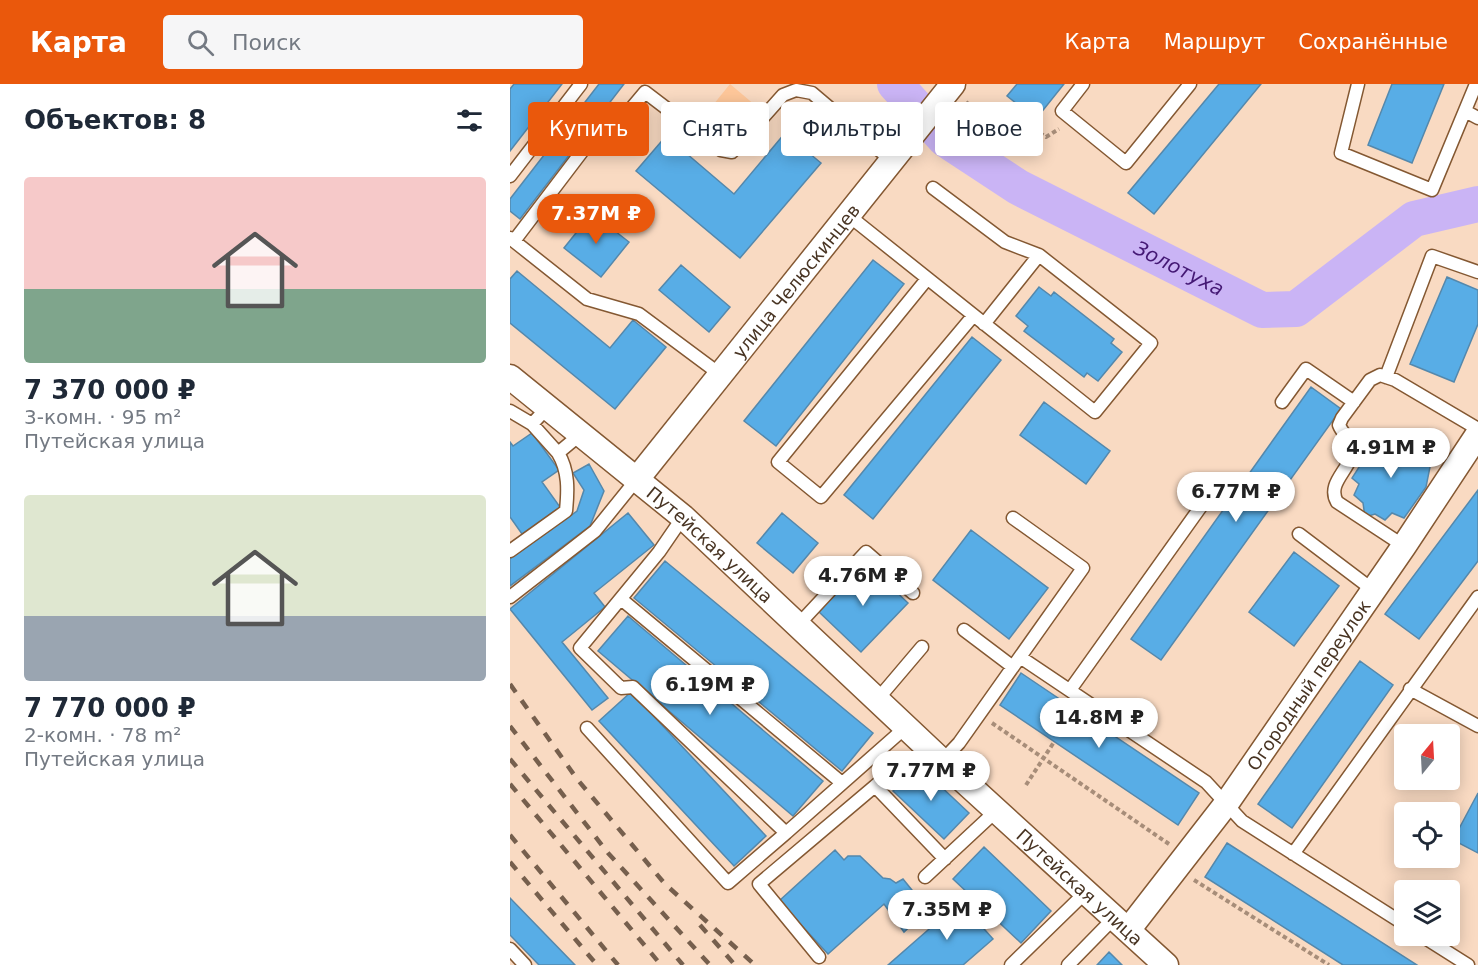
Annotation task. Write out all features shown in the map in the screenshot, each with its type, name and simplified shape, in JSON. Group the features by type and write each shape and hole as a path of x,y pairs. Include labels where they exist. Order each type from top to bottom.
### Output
{"street":[{"name":"улица Челюскинцев","path":"637,478 946,92"},
{"name":"Путейская улица","path":"510,377 540,415 582,433 683,517 942,761 1166,965"},
{"name":"Огородный переулок","path":"1122,923 1181,862 1226,804 1404,546 1478,431"}],"lane":[{"path":"510,176 581,84"},
{"path":"1083,84 1062,111 1126,163 1190,84"},
{"path":"1358,84 1341,153 1432,190 1476,84"},
{"path":"721,375 639,314 587,299 512,240 590,141 619,123 645,92 721,150 732,152 783,95 796,90 812,93 891,160"},
{"path":"1465,111 1478,118"},
{"path":"848,215 1095,412 1151,343 1040,255 1005,242 933,188"},
{"path":"984,324 1040,255"},
{"path":"1386,377 1432,256 1478,272"},
{"path":"927,279 778,462 821,497 973,316"},
{"path":"1282,402 1306,369 1354,402"},
{"path":"1404,546 1337,502 1334,496 1334,488 1351,458 1352,444 1339,426 1354,402 1370,380 1380,375 1478,431"},
{"path":"510,411 540,415 565,464 568,491 566,511 510,551"},
{"path":"558,453 582,433"},
{"path":"510,597 595,531 637,478"},
{"path":"1070,690 1202,505"},
{"path":"683,517 621,599 580,648 621,688 633,687 786,833"},
{"path":"942,761 1017,662 1083,568 1013,518"},
{"path":"1299,534 1373,590"},
{"path":"798,625 866,552 913,593"},
{"path":"1293,854 1478,597"},
{"path":"621,599 842,783"},
{"path":"964,630 1070,690 1206,782 1242,821 1394,918"},
{"path":"877,700 922,647"},
{"path":"1410,689 1478,726"},
{"path":"586,728 728,883 906,727"},
{"path":"819,957 759,884 901,763"},
{"path":"875,786 945,859"},
{"path":"925,877 996,811"},
{"path":"1011,965 1086,892"},
{"path":"1068,965 1122,923"},
{"path":"1438,946 1468,965"},
{"path":"510,949 525,965"}],"path":[{"path":"946,92 971,106 999,107 1046,137 1072,119"},
{"path":"979,714 1181,862 1329,965"},
{"path":"1026,785 1054,742"}],"shaded area":[{"path":"730,84 751,102 715,102"}],"building":[{"path":"514,84 562,84 548,102 528,102 528,128 510,151 510,89"},
{"path":"599,84 624,84 610,102 585,102"},
{"path":"1017,84 1064,84 1043,110 1043,102 1015,102 1007,96"},
{"path":"1219,84 1261,84 1154,214 1128,193"},
{"path":"1392,84 1444,84 1412,163 1368,145"},
{"path":"781,138 781,156 813,156 821,163 740,258 636,171 661,142 661,156 689,156 734,194 766,156 769,156 769,152"},
{"path":"543,156 569,156 520,219 510,211 510,199"},
{"path":"592,213 629,242 601,277 564,248"},
{"path":"873,260 904,284 776,446 744,421"},
{"path":"681,265 730,307 709,332 659,290"},
{"path":"517,271 610,348 633,320 666,347 615,409 510,323 510,279"},
{"path":"1447,277 1478,290 1478,324 1454,382 1410,364"},
{"path":"1039,287 1051,296 1054,292 1114,339 1111,343 1122,352 1098,381 1087,373 1084,377 1024,331 1028,326 1016,316"},
{"path":"972,337 1001,360 873,519 844,495"},
{"path":"1311,387 1341,409 1161,660 1131,639"},
{"path":"1044,402 1110,451 1086,484 1020,435"},
{"path":"532,433 559,470 542,482 560,507 522,534 510,517 510,442 513,446"},
{"path":"1398,434 1402,446 1414,445 1417,456 1432,457 1426,487 1404,518 1392,513 1385,520 1375,514 1365,517 1363,503 1354,495 1359,484 1352,478 1370,450"},
{"path":"589,464 604,491 590,526 510,586 510,559 577,511 584,490 573,473"},
{"path":"1478,490 1478,561 1419,639 1385,614"},
{"path":"628,513 654,545 594,593 605,607 562,642 608,698 592,710 510,609"},
{"path":"782,513 818,543 793,573 757,543"},
{"path":"971,530 1048,588 1009,639 933,580"},
{"path":"1294,552 1339,586 1294,646 1249,612"},
{"path":"665,561 873,733 842,771 634,598"},
{"path":"865,562 908,603 861,652 818,611"},
{"path":"628,616 823,781 793,816 598,651"},
{"path":"1360,661 1393,685 1292,828 1258,804"},
{"path":"1021,673 1199,793 1178,825 1000,705"},
{"path":"631,692 766,836 734,866 599,721"},
{"path":"918,765 969,813 944,839 893,791"},
{"path":"1478,793 1478,853 1460,844 1460,827"},
{"path":"1227,843 1417,965 1343,965 1205,877"},
{"path":"984,847 1051,911 1021,943 953,879"},
{"path":"835,850 844,860 848,856 860,856 883,878 896,883 903,879 920,900 913,906 922,915 904,932 884,904 828,954 779,901"},
{"path":"510,898 575,965 539,965 510,935"},
{"path":"960,902 993,939 963,965 888,965"},
{"path":"1109,952 1122,965 1097,965"}],"waterway":[{"name":"Золотуха","path":"895,84 945,139 1018,187 1262,310 1296,309 1414,219 1478,204"}],"railway":[{"path":"510,684 577,779 665,884 755,965"},
{"path":"510,726 608,853 710,965"},
{"path":"510,759 683,965"},
{"path":"510,784 661,965"},
{"path":"510,835 618,965"},
{"path":"510,862 597,965"},
{"path":"700,925 735,965"}]}
